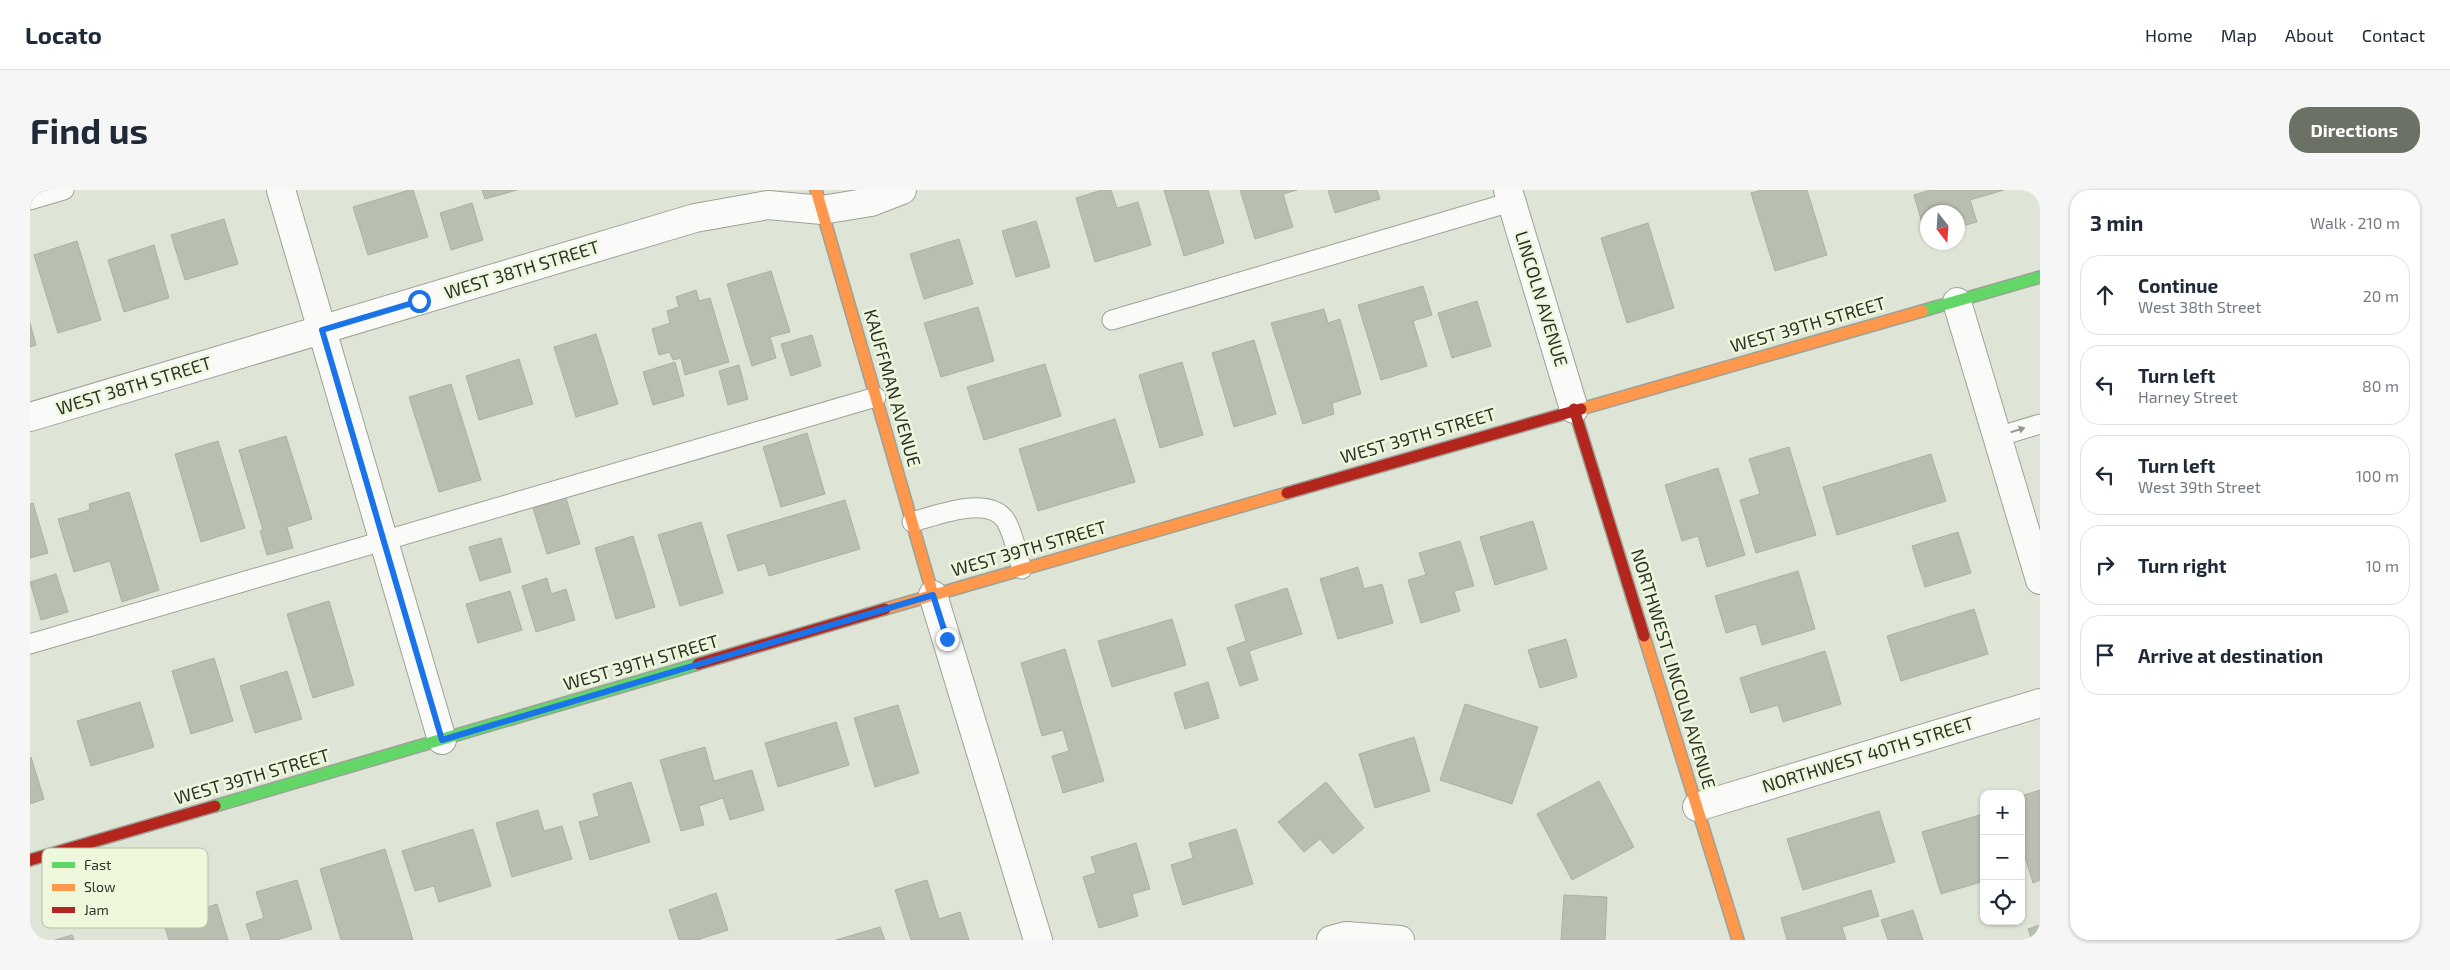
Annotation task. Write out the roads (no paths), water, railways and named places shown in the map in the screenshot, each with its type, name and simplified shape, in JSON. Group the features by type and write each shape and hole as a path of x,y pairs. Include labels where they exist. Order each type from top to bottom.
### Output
{"street":[{"path":"281,190 442,740"},
{"name":"WEST 38TH STREET","path":"30,417 695,218 768,205 819,200 871,202 902,190"},
{"name":"LINCOLN AVENUE","path":"1509,196 1574,409"},
{"name":"KAUFFMAN AVENUE","path":"819,200 933,595"},
{"name":"WEST 39TH STREET","path":"71,848 1022,569 1574,409 2040,277"},
{"path":"1957,302 2040,580"},
{"name":"NORTHWEST LINCOLN AVENUE","path":"1574,409 1738,940"},
{"path":"933,595 1038,940"},
{"name":"NORTHWEST 40TH STREET","path":"1697,807 2040,703"},
{"path":"1331,940 1346,936 1400,940"}],"lane":[{"path":"30,200 64,190"},
{"path":"1112,320 1509,196"},
{"path":"30,644 876,397"},
{"path":"1997,437 2040,424"},
{"path":"912,522 972,507 991,509 1006,520 1022,569"}]}
